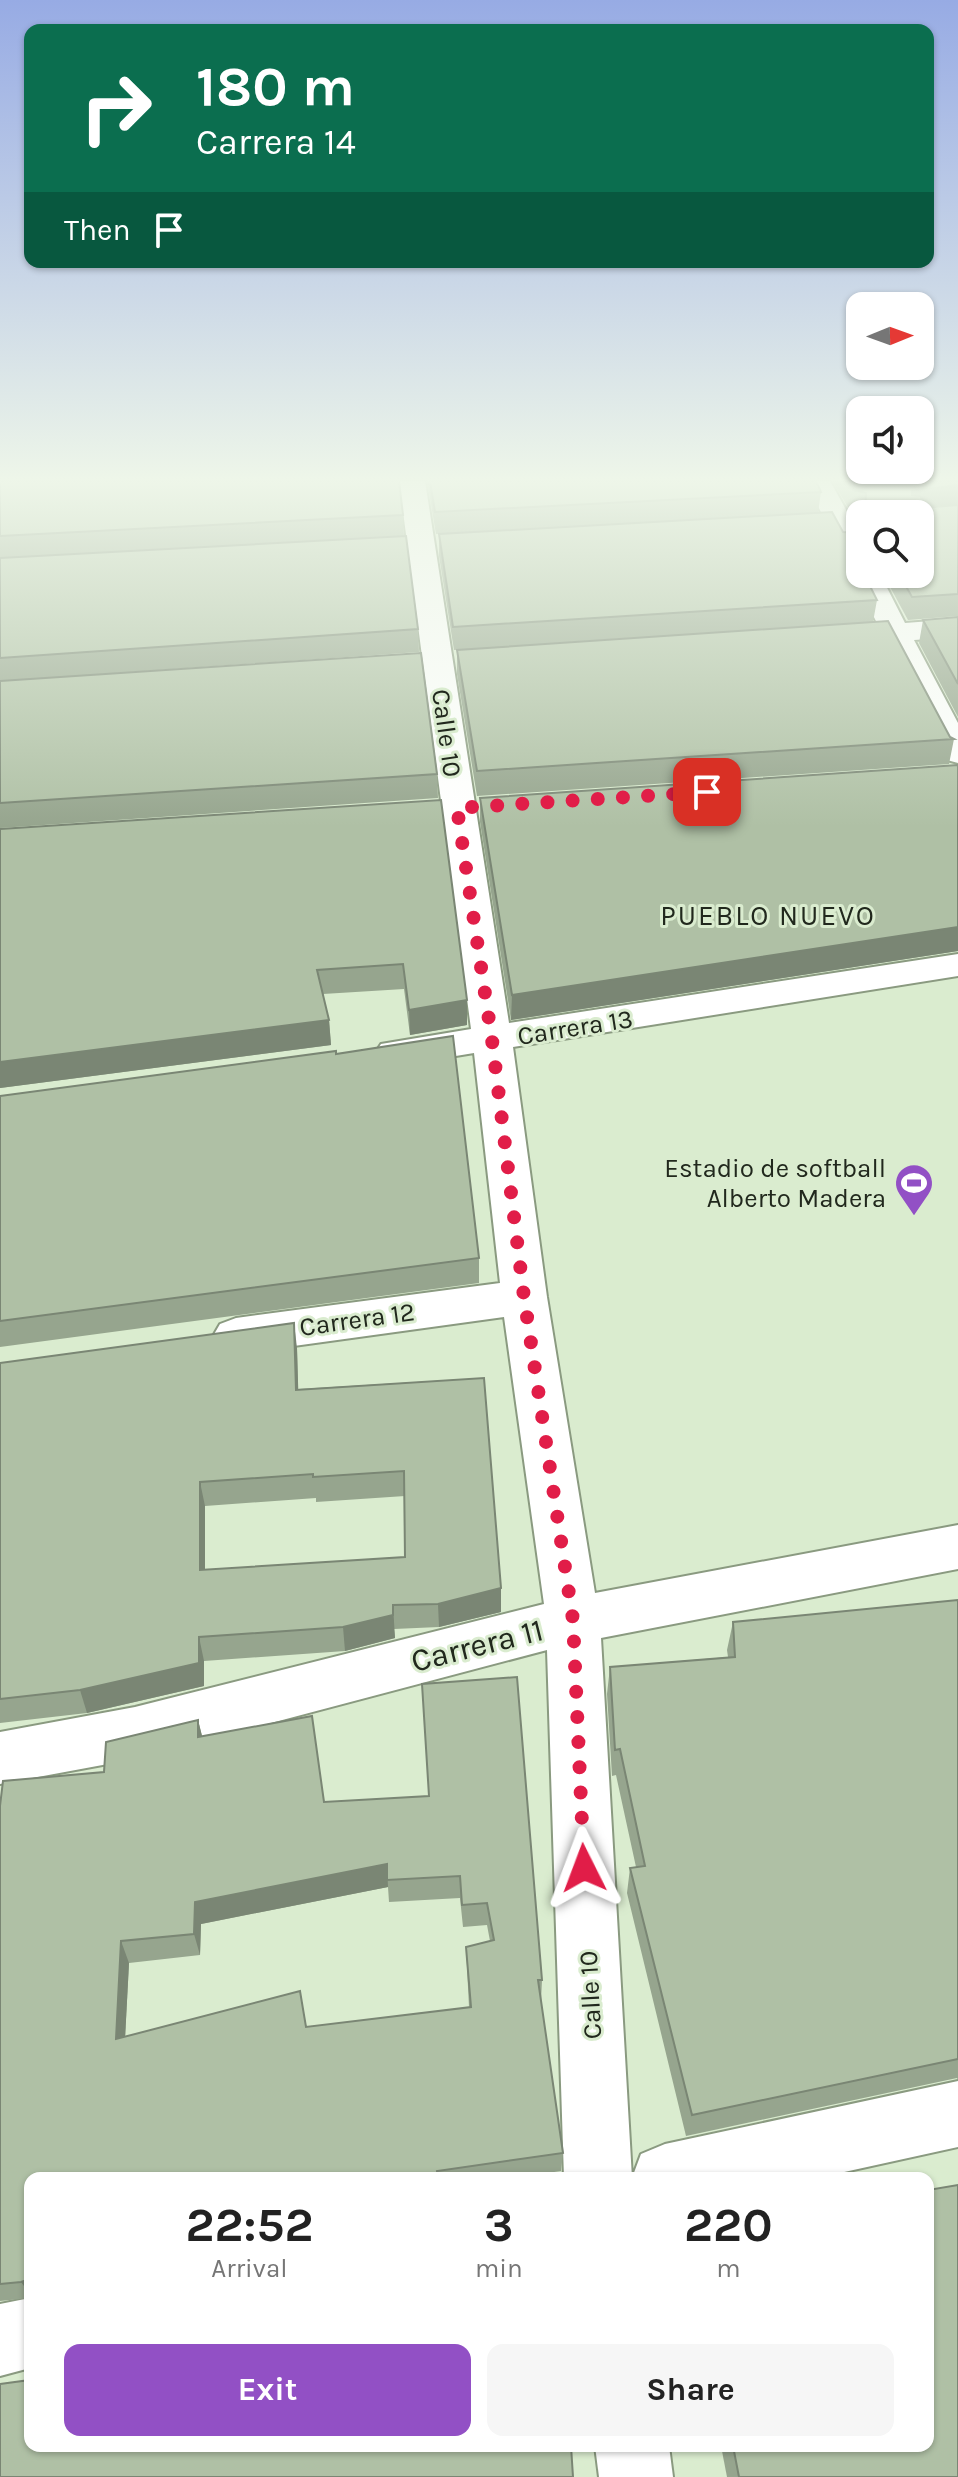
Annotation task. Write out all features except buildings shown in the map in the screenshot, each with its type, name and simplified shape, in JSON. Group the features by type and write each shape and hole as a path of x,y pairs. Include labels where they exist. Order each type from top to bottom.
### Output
{"street":[{"name":"Calle 10","path":"429,597 492,1040 524,1297 573,1620 598,2172"},
{"path":"878,597 896,632 953,769"},
{"path":"801,639 958,628"},
{"name":"Carrera 13","path":"353,1058 492,1040 958,965"},
{"name":"Carrera 12","path":"200,1341 524,1297"},
{"name":"Carrera 11","path":"0,1758 135,1733 573,1620 958,1547"},
{"path":"692,2172 958,2114"},
{"path":"0,2340 24,2334"},
{"path":"633,2452 636,2477"}],"place":[{"name":"Estadio de softball Alberto Madera","path":"914,1217"}],"district":[{"name":"PUEBLO NUEVO","path":"768,915"}],"route":[{"path":"584,1868 573,1620 524,1297 492,1040 457,808 707,792"}]}
